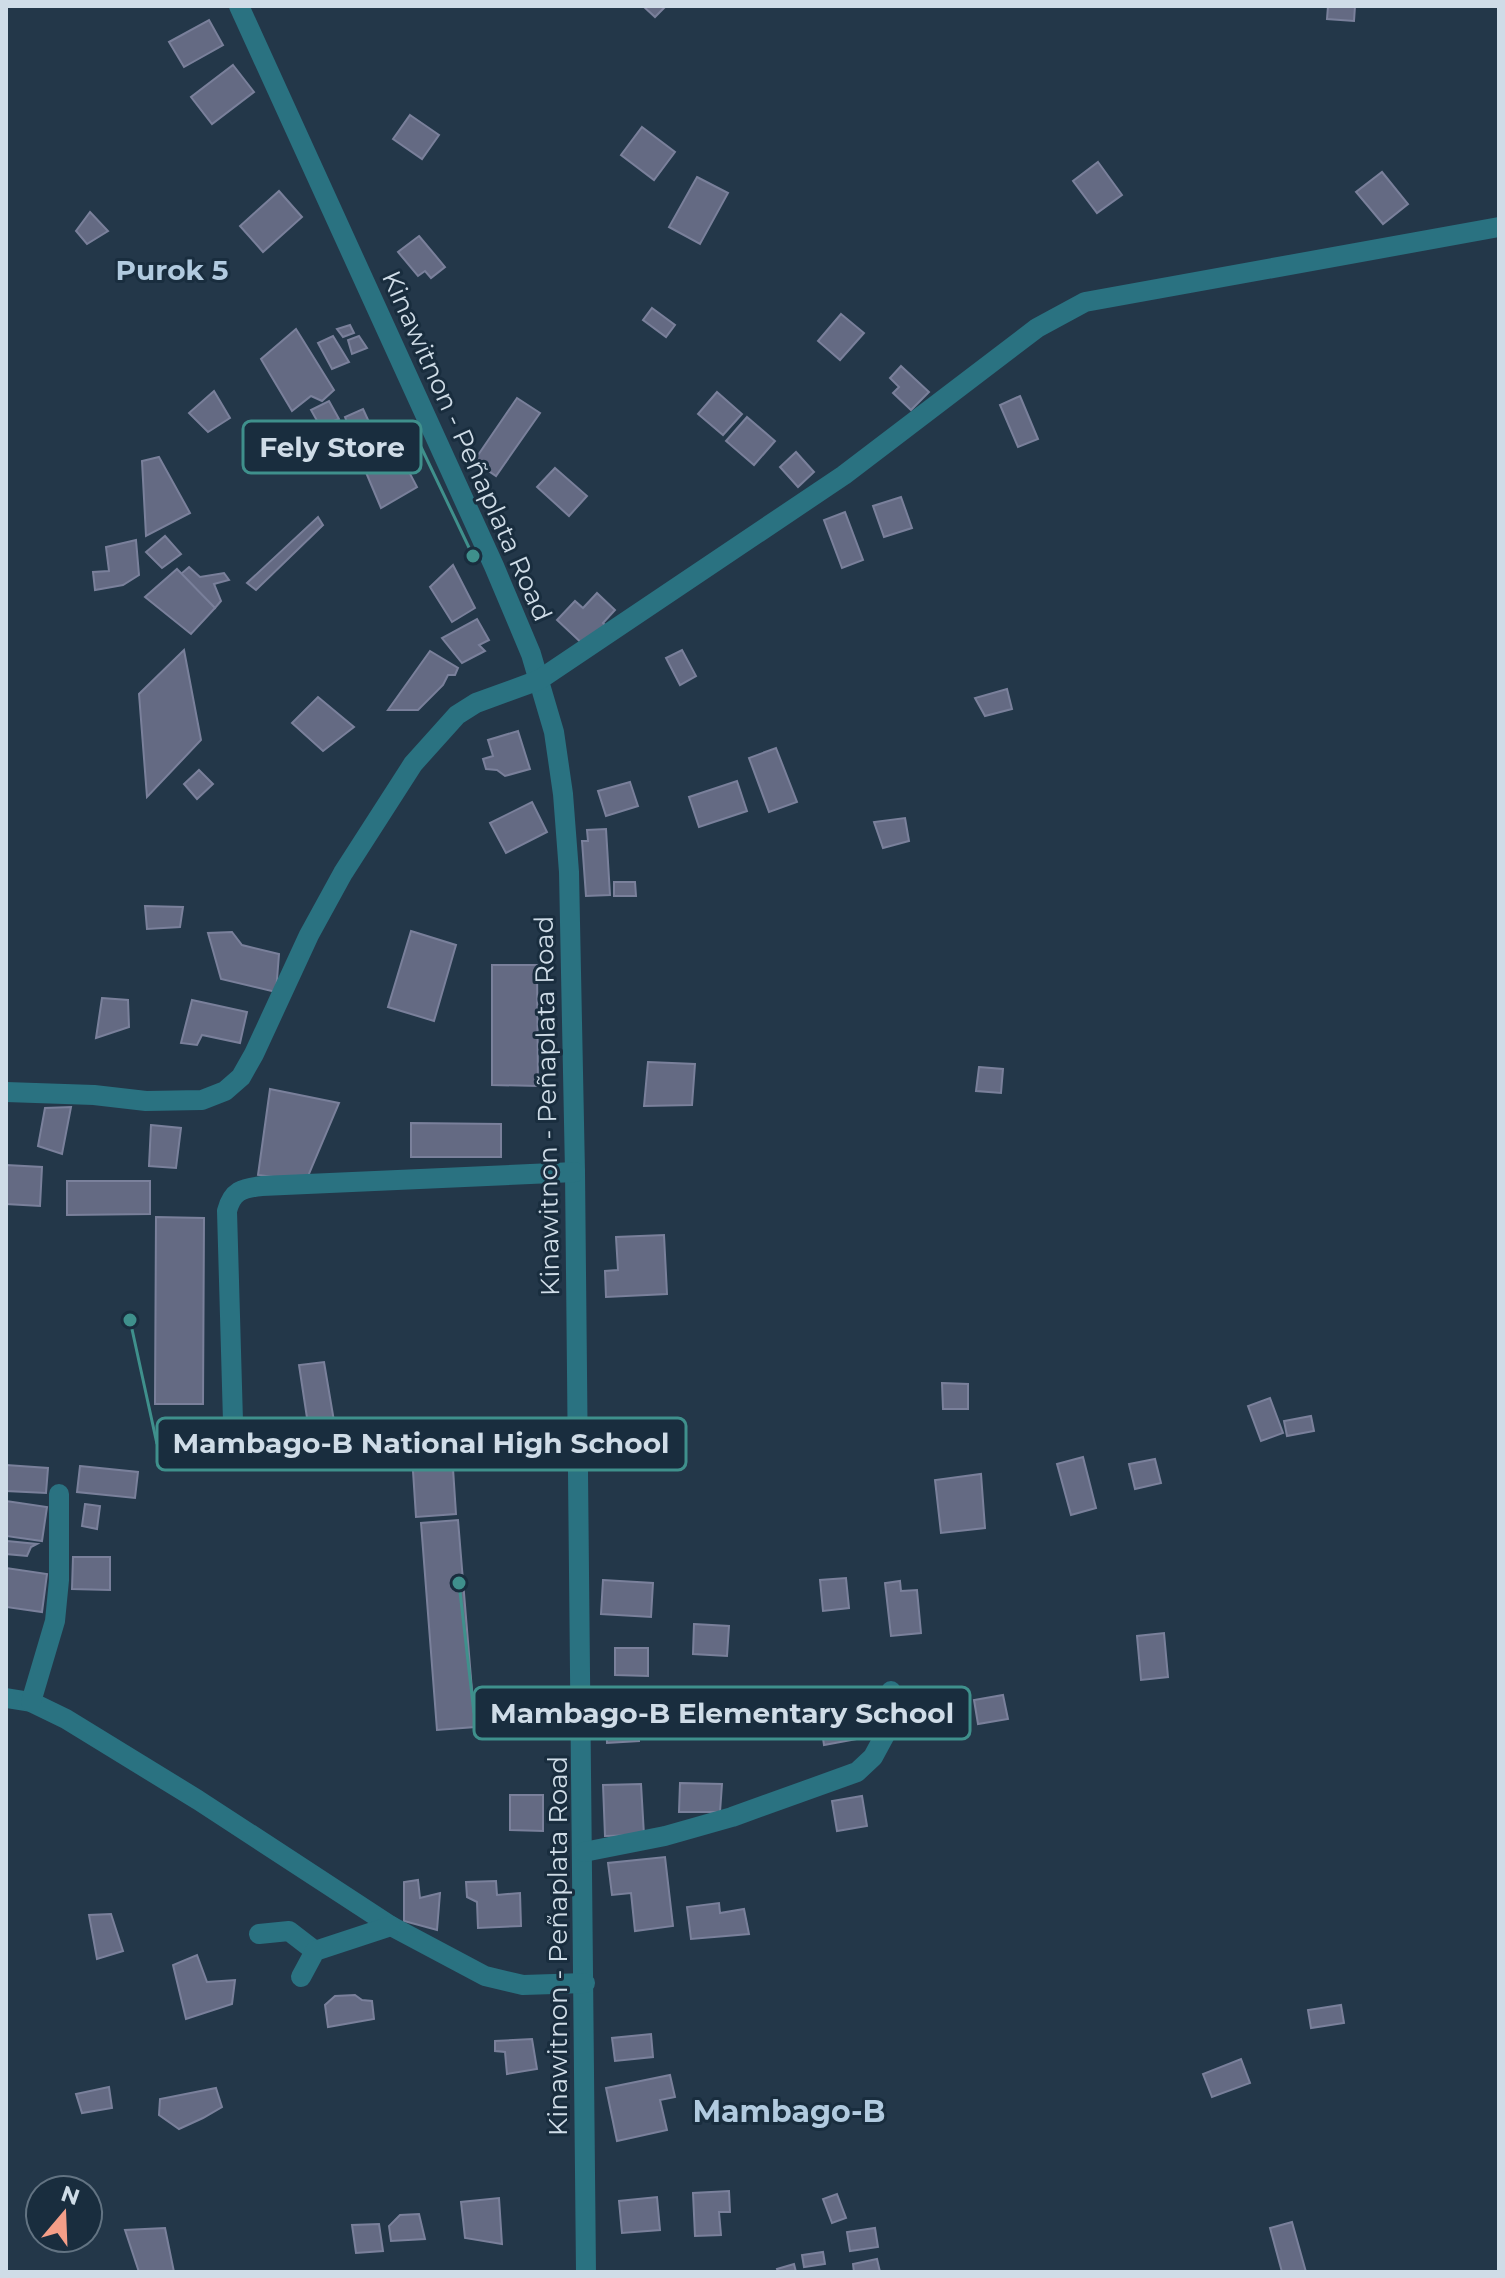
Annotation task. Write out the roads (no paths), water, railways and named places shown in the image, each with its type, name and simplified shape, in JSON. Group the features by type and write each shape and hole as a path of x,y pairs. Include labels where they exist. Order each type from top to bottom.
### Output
{"street":[{"name":"Kinawitnon - Peñaplata Road","path":"239,6 494,566 531,654 554,732 569,872 584,1852 586,2272"},
{"path":"6,1092 94,1095 146,1101 202,1100 225,1091 241,1077 254,1054 309,935 343,873 413,764 457,715 476,703 539,680 844,475 1037,328 1085,302 1499,227"},
{"path":"234,1456 227,1211 230,1199 236,1192 262,1186 575,1172"},
{"path":"31,1702 55,1621 59,1580 59,1494"},
{"path":"584,1852 665,1836 732,1817 857,1772 873,1757 886,1733 891,1715 891,1691"},
{"path":"6,1698 31,1702 66,1719 198,1800 391,1926 485,1976 523,1985 585,1983"},
{"path":"301,1977 315,1951 391,1926"},
{"path":"259,1934 289,1931 315,1951"}],"place":[{"name":"Fely Store","path":"473,556"},
{"name":"Mambago-B National High School","path":"130,1320"},
{"name":"Mambago-B Elementary School","path":"459,1583"}],"district":[{"name":"Purok 5","path":"172,270"},
{"name":"Mambago-B","path":"789,2112"}]}
